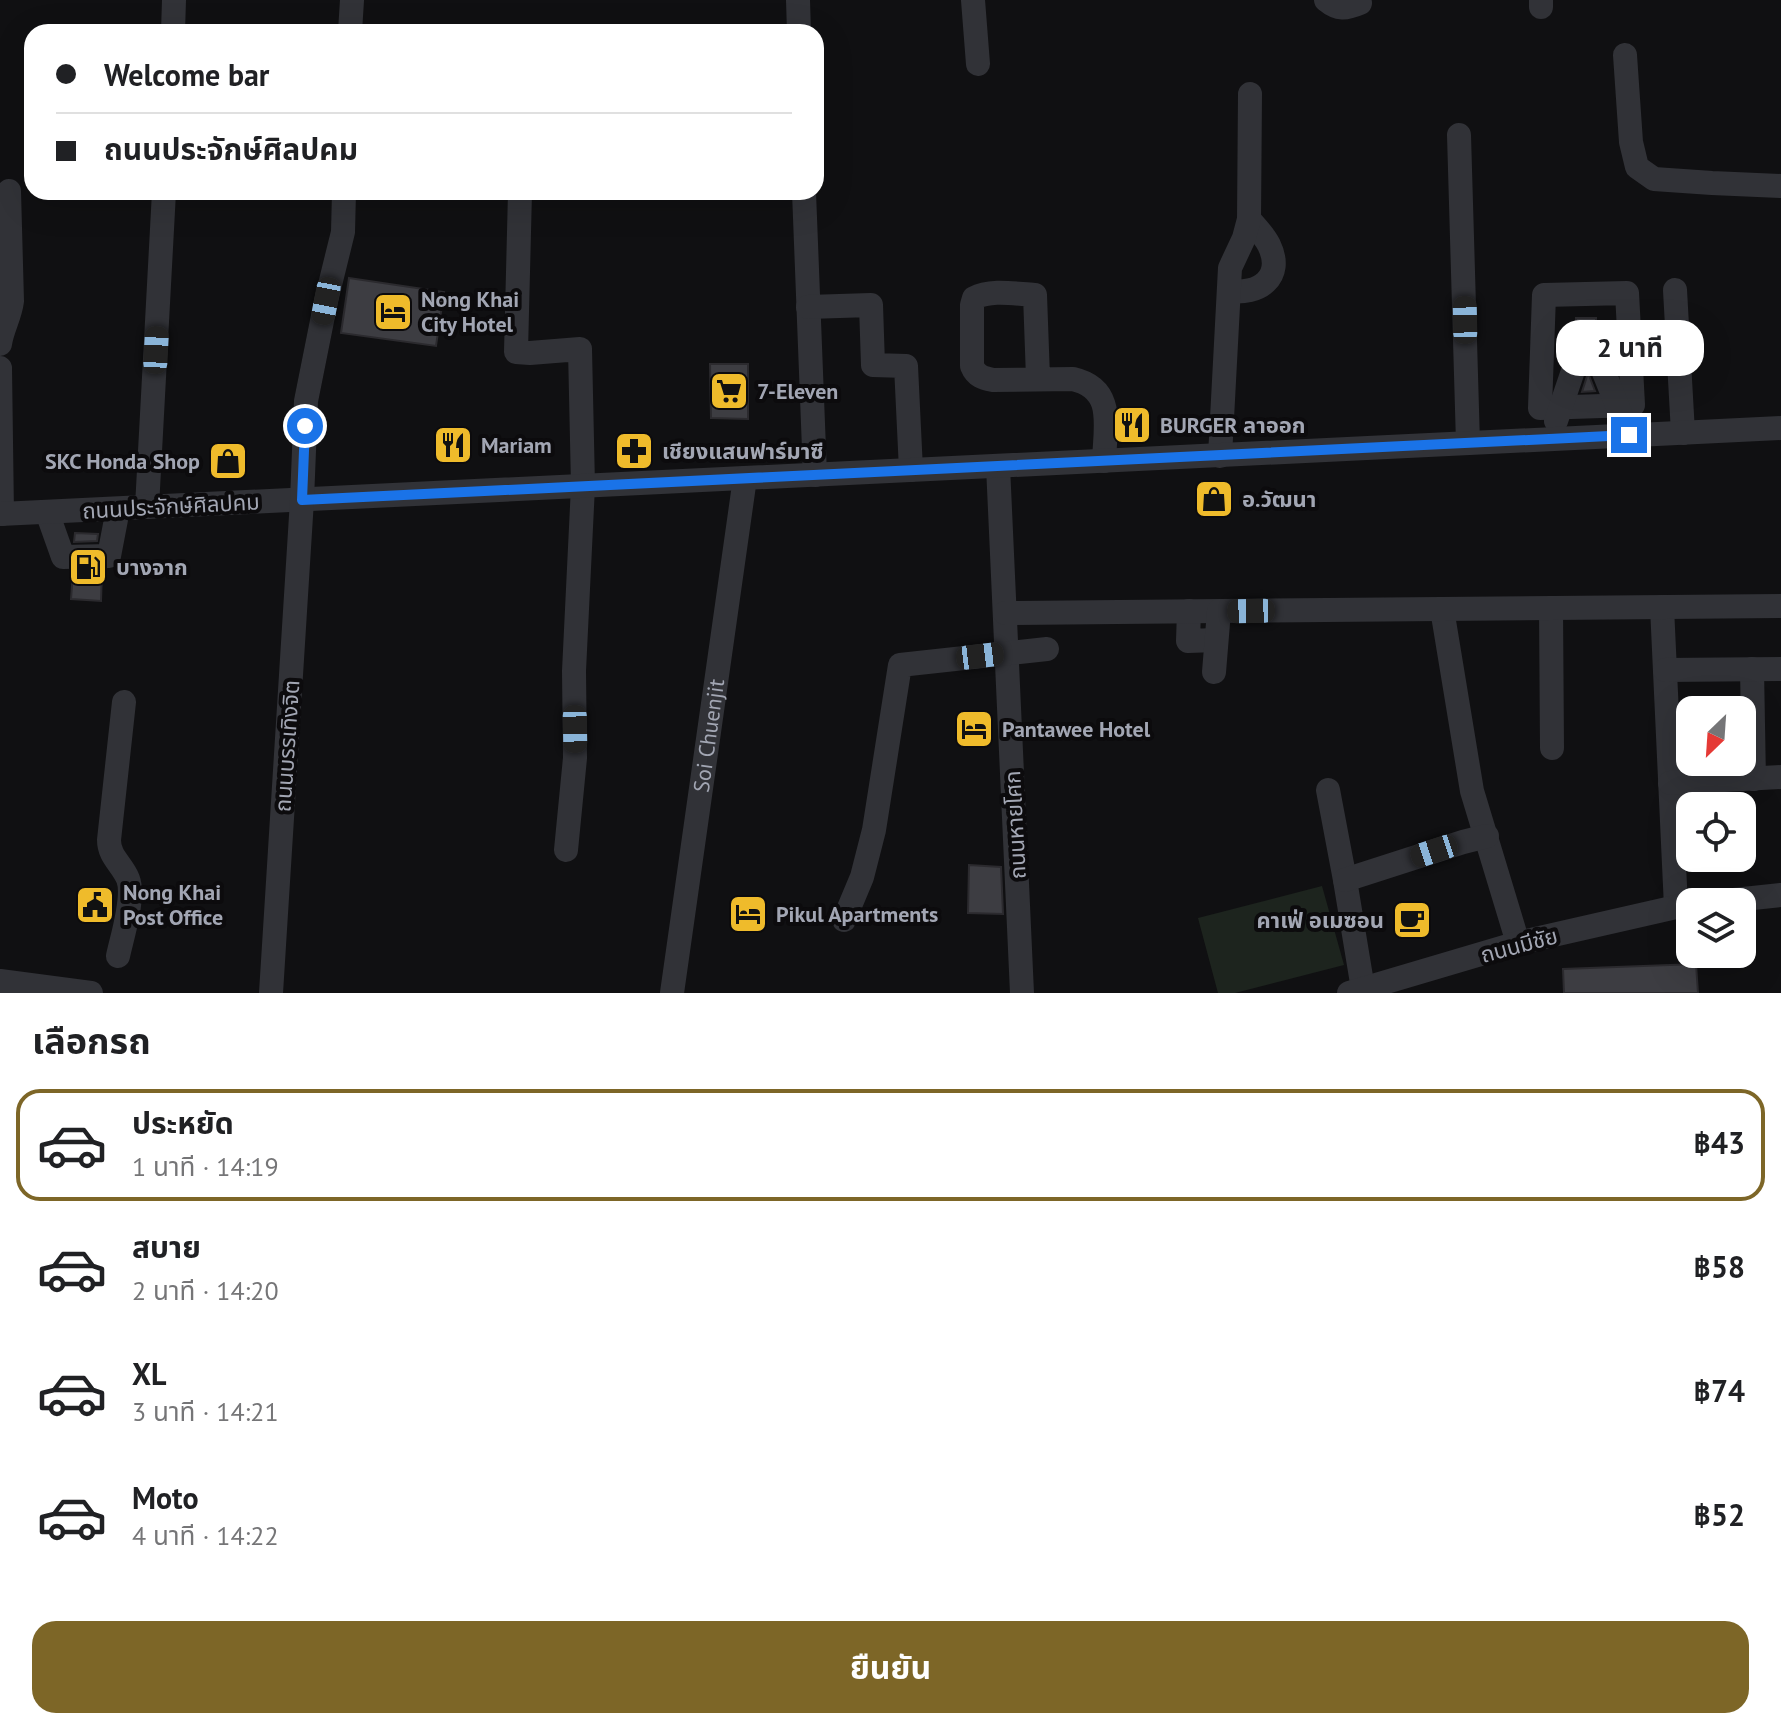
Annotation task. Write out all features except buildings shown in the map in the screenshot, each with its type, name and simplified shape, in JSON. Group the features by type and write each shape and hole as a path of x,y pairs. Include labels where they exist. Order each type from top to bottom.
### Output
{"street":[{"path":"173,24 174,0"},
{"path":"350,24 352,0"},
{"path":"798,0 799,24"},
{"path":"973,0 978,64"},
{"path":"1326,0 1339,8 1360,3"},
{"path":"1625,55 1631,142 1637,167 1654,179 1781,186"},
{"path":"1220,456 1230,268 1249,219 1250,94"},
{"path":"1459,135 1468,443"},
{"path":"0,341 12,301 9,191"},
{"path":"147,507 164,200"},
{"name":"ถนนบรรเทิงจิต","path":"271,993 306,401 343,232 344,200"},
{"path":"520,200 516,352 580,349 583,486 574,671 575,758 566,850"},
{"path":"804,200 815,475"},
{"path":"1229,291 1251,292 1271,275 1273,266 1269,246 1249,219"},
{"path":"1675,290 1683,433"},
{"path":"1627,293 1633,405 1560,408 1540,408 1544,295 1627,293"},
{"path":"808,307 871,305 873,365 906,366 911,470"},
{"path":"1551,439 1578,356 1597,355 1629,435"},
{"path":"0,368 1,514"},
{"path":"1038,378 1084,381 1100,395 1105,409 1104,461"},
{"name":"ถนนประจักษ์ศิลปคม","path":"1,514 1781,428"},
{"name":"ถนนหายโศก","path":"998,466 1022,993"},
{"name":"Soi Chuenjit","path":"672,993 745,478"},
{"path":"47,512 63,557 109,556 118,509"},
{"path":"1005,613 1781,606"},
{"path":"1662,607 1670,783 1681,888"},
{"path":"1551,608 1552,748"},
{"path":"1442,609 1472,791 1518,943"},
{"path":"1189,611 1188,648 1216,640"},
{"path":"1214,672 1219,611"},
{"path":"844,920 862,877 874,830 900,665 1047,649"},
{"path":"1670,783 1773,779 1752,669"},
{"path":"1665,670 1781,669"},
{"path":"118,956 130,886 109,849 109,840 124,702"},
{"path":"1328,790 1345,880 1356,991"},
{"path":"1345,880 1487,836"},
{"path":"1756,898 1781,895"},
{"name":"ถนนมีชัย","path":"1356,991 1518,943 1676,908"},
{"path":"0,981 87,993"}],"shaded area":[{"path":"1322,886 1344,965 1235,993 1218,993 1198,918"}],"place":[{"name":"Nong Khai City Hotel","path":"393,312"},
{"name":"7-Eleven","path":"729,391"},
{"name":"BURGER ลาออก","path":"1132,425"},
{"name":"Mariam","path":"453,445"},
{"name":"เชียงแสนฟาร์มาซี","path":"634,451"},
{"name":"SKC Honda Shop","path":"228,461"},
{"name":"อ.วัฒนา","path":"1214,499"},
{"name":"บางจาก","path":"88,567"},
{"name":"Pantawee Hotel","path":"974,729"},
{"name":"Nong Khai Post Office","path":"95,905"},
{"name":"Pikul Apartments","path":"748,914"},
{"name":"คาเฟ่ อเมซอน","path":"1412,920"}],"route":[{"path":"305,426 302,500 1629,435"}]}
